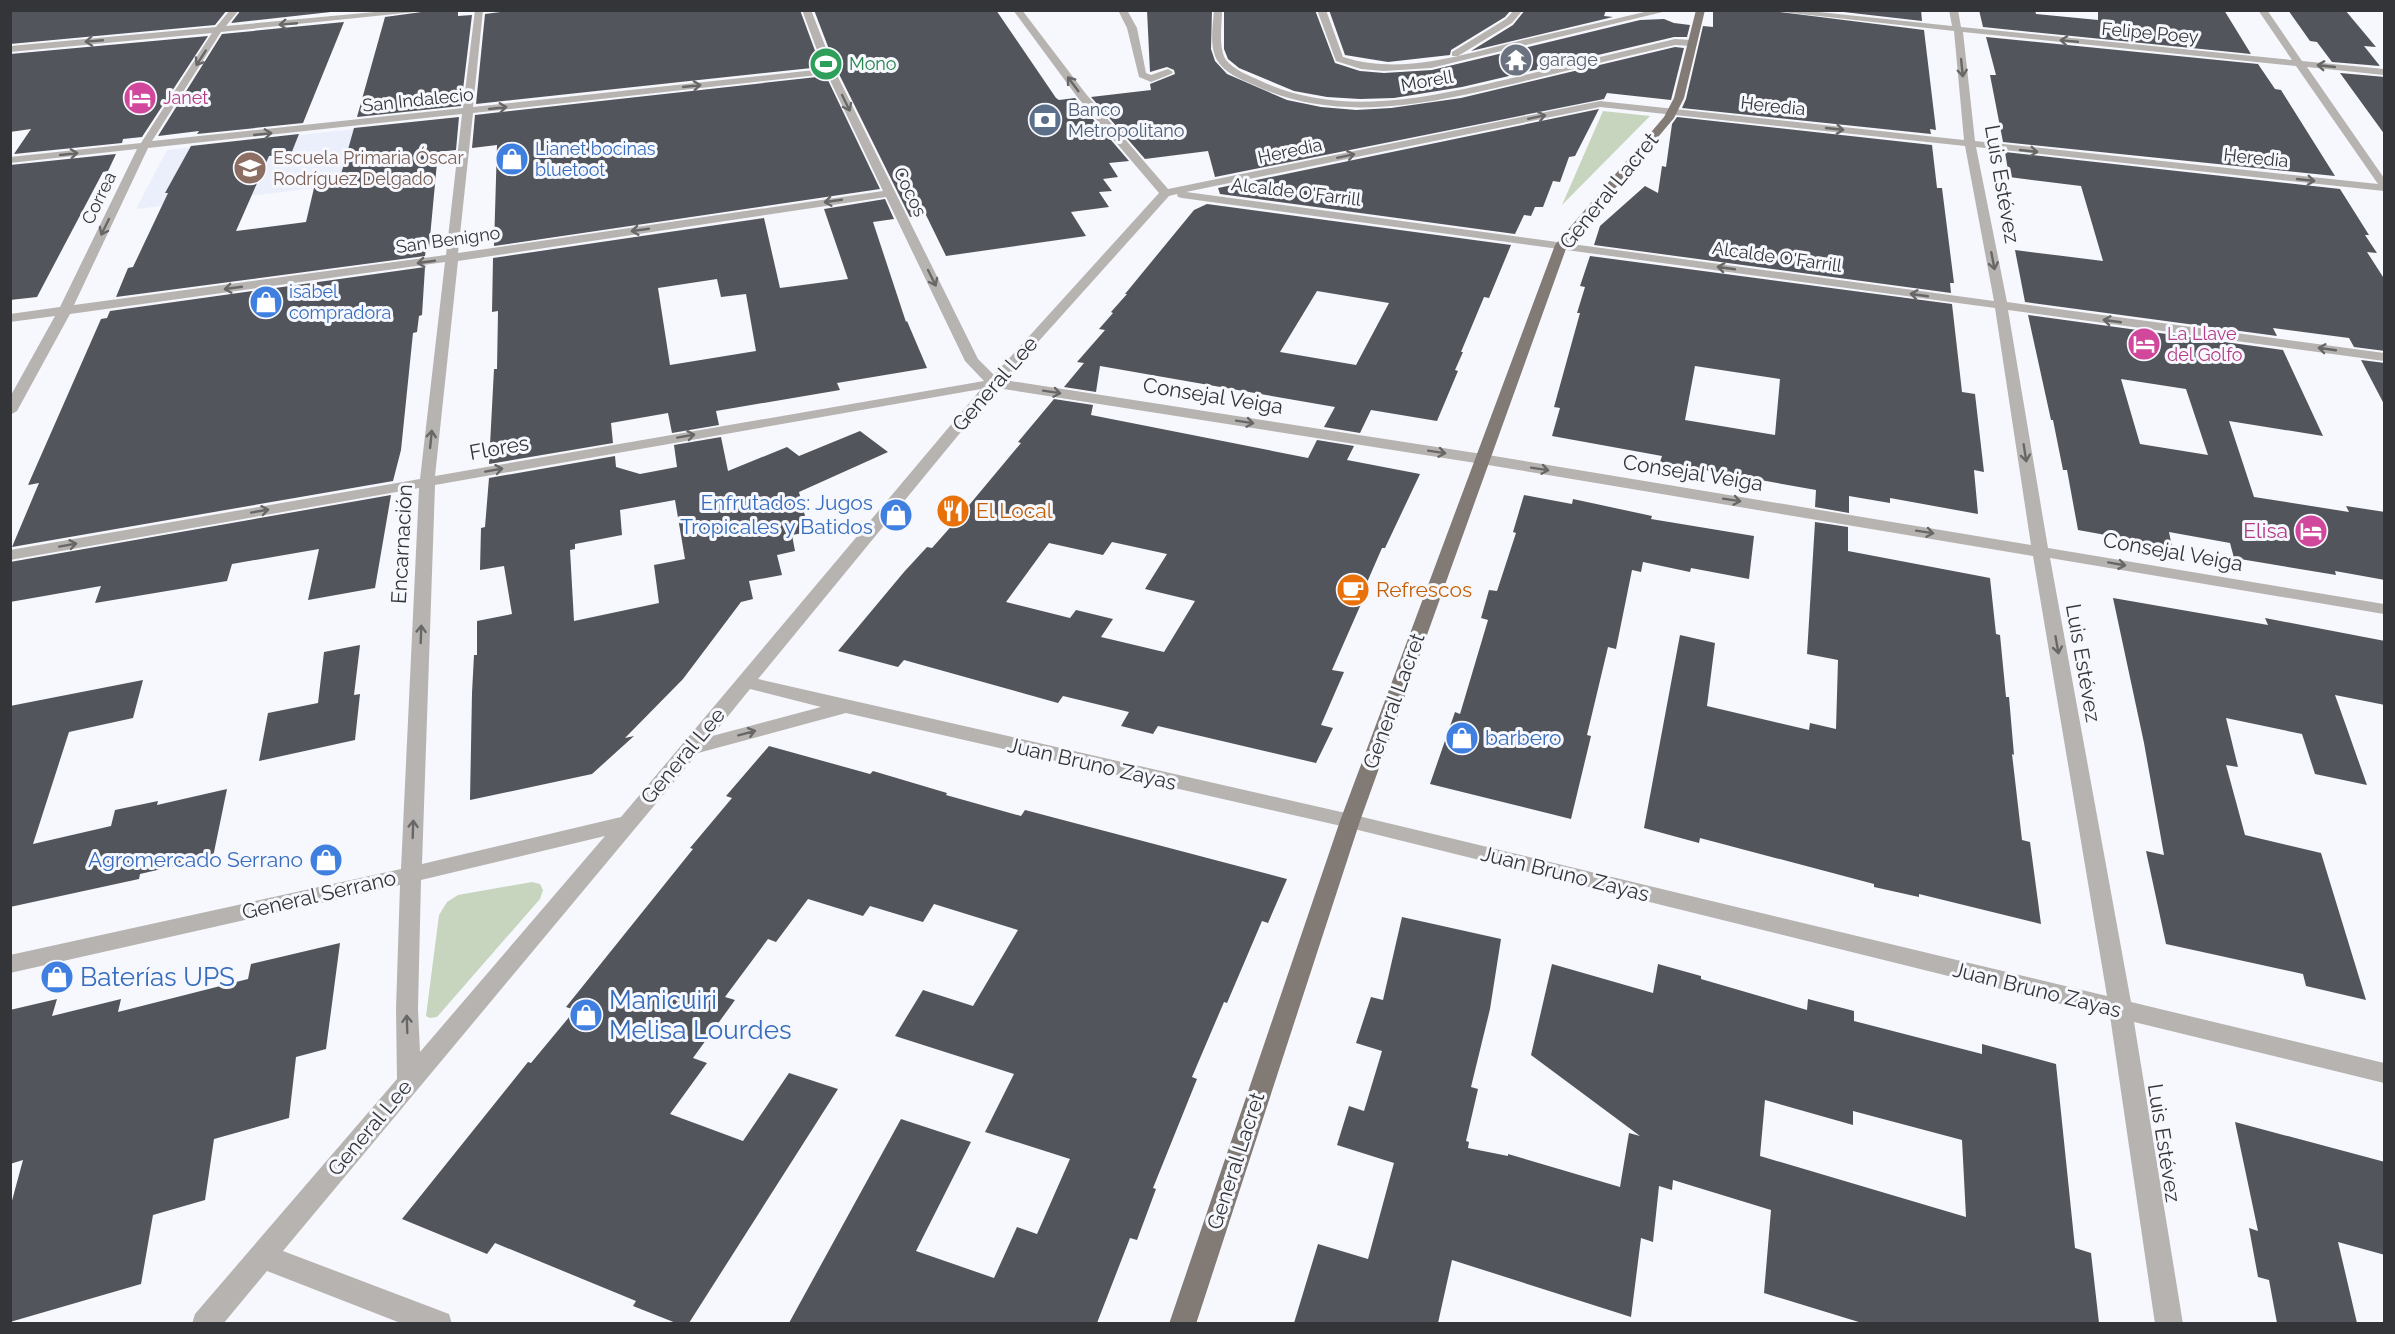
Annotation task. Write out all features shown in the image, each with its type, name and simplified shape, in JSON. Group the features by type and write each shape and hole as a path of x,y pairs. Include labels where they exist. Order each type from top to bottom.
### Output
{"main road":[{"name":"General Lacret","path":"1182,1323 1350,821 1561,245 1673,111 1679,98 1701,10"}],"street":[{"name":"Correa","path":"10,411 64,312 144,146 218,30 235,10"},
{"path":"10,49 430,10"},
{"name":"Encarnación","path":"409,1082 407,1009 411,875 427,482 479,10"},
{"name":"Cocos","path":"806,10 830,71 972,361 994,383"},
{"path":"1017,10 1082,96 1165,194"},
{"path":"1122,10 1132,28 1142,75 1151,79 1168,72"},
{"name":"Morell","path":"1218,10 1220,57 1231,69 1255,83 1280,92 1309,99 1356,103 1405,104 1436,99 1675,42 1692,44"},
{"path":"1321,10 1339,59 1355,66 1398,69 1667,10"},
{"path":"1456,58 1455,54 1460,49 1499,27 1519,10"},
{"path":"1630,10 1639,16"},
{"name":"Felipe Poey","path":"1769,10 1958,31 2385,72"},
{"name":"Luis Estévez","path":"1953,10 1958,31 1970,144 2001,306 2040,551 2121,1010 2169,1323"},
{"path":"2262,10 2385,187"},
{"name":"San Indalecio","path":"10,160 830,71"},
{"name":"Heredia","path":"1165,194 1600,104 2385,187"},
{"name":"San Benigno","path":"10,318 451,258 891,193"},
{"name":"Alcalde O'Farrill","path":"1165,194 1561,245 2385,357"},
{"name":"General Lee","path":"206,1323 691,748 994,383 1165,194"},
{"name":"Consejal Veiga","path":"994,383 1482,459 2385,609"},
{"name":"Flores","path":"10,555 994,383"},
{"name":"Juan Bruno Zayas","path":"745,682 844,707 1350,821 2385,1073"},
{"path":"691,748 844,707"},
{"name":"General Serrano","path":"10,964 411,875 627,823"},
{"path":"262,1257 439,1323"}],"shaded area":[{"name":"Escuela Primaria Óscar Rodríguez Delgado","path":"354,129 342,169 358,183 136,209 167,150"}],"green space":[{"path":"1603,111 1650,116 1562,205"},
{"path":"532,882 540,884 543,890 540,899 437,1017 426,1016 439,915 447,902 458,895"}],"building":[{"path":"10,10 227,10 215,25 10,44"},
{"path":"241,10 349,10 231,23"},
{"path":"436,10 458,10 458,16 472,15 461,106 357,117 385,17"},
{"path":"516,10 800,10 821,67 476,104 485,14"},
{"path":"814,10 996,10 1056,98 1059,100 1075,98 1129,161 1109,163 1118,177 1103,179 1112,191 1099,192 1109,207 1071,212 1086,236 946,256 926,215 910,217 837,70"},
{"path":"1147,10 1212,10 1211,49 1215,61 1227,74 1287,100 1321,107 1356,110 1391,108 1461,98 1675,47 1684,48 1671,100 1607,93 1604,99 1215,177 1208,151 1145,159 1091,97 1151,90 1150,84 1175,74 1174,70 1167,67 1150,72"},
{"path":"1224,10 1315,10 1335,63 1360,71 1384,73 1432,70 1640,20 1664,19 1690,25 1687,37 1674,37 1462,87 1394,98 1360,99 1327,97 1294,91 1239,68 1228,59 1224,49"},
{"path":"1329,10 1511,10 1505,17 1451,50 1450,55 1388,62 1345,55"},
{"path":"1525,10 1606,10 1604,16 1613,17 1471,51 1513,25"},
{"path":"1713,10 1763,10 1924,30 1936,130 1930,129 1931,134 1682,108 1703,26 1713,27"},
{"path":"1826,10 1921,10 1922,21"},
{"path":"1979,10 2035,10 2036,14 2098,20 2098,10 2224,10 2251,54 1983,27"},
{"path":"2288,10 2345,10 2376,47 2364,46 2380,66 2332,62 2317,42 2310,41"},
{"path":"344,22 303,123 158,136 222,34"},
{"path":"208,36 142,137 123,139 122,143 14,154 31,129 10,132 10,54"},
{"path":"1986,37 2258,64 2275,89 2281,90 2335,176 2003,142 1990,75 1996,75"},
{"path":"2340,73 2385,77 2385,135"},
{"path":"826,76 880,189 494,246 497,145 472,148 475,115"},
{"path":"1599,109 1575,156 1569,157 1560,182 1553,181 1543,207 1535,207 1531,216 1524,215 1515,234 1220,194 1218,188"},
{"path":"459,117 456,150 438,152 429,248 426,248 425,256 116,297 128,268 133,267 168,193 165,193 191,146 299,134 291,154 269,156 236,231 306,222 314,188 338,185 354,128"},
{"path":"1677,117 1932,145 1937,188 1942,188 1954,283 1950,283 1951,293 1594,245 1600,226 1645,186 1658,193 1662,166 1666,167 1672,124"},
{"path":"2005,152 2340,189 2369,235 2365,235 2377,253 2367,252 2385,280 2385,351 2354,347 2349,338 2273,328 2277,336 2025,302 2015,250 2103,261 2081,186 2009,177"},
{"path":"116,154 108,171 103,172 37,297 10,300 10,165"},
{"path":"885,199 894,219 873,222 906,322 927,368 837,383 840,390 716,411 719,425 672,433 668,413 611,423 613,443 489,464 494,369 497,369 498,311 492,312 493,258 764,218 780,288 848,279 824,209","holes":["717,279 721,297 746,294 756,351 670,365 658,288"]},
{"path":"1207,204 1511,245 1489,298 1484,297 1461,352 1463,352 1455,370 1458,371 1437,421 1371,410 1360,433 1324,427 1335,407 1100,366 1096,392 1064,387 1084,363 1077,362 1105,330 1099,329 1113,313 1111,312 1194,210","holes":["1317,291 1389,303 1356,365 1280,352"]},
{"path":"1590,256 1952,304 1962,392 1975,394 1984,472 1974,470 1978,514 1890,498 1890,503 1849,496 1849,513 1815,507 1816,490 1660,462 1662,456 1552,436 1560,408 1554,407 1585,287 1580,286","holes":["1695,366 1780,379 1775,435 1685,420"]},
{"path":"425,267 422,315 419,316 417,332 413,333 401,450 393,481 12,547 39,483 28,485 101,319 107,318 110,311"},
{"path":"2028,315 2283,350 2323,436 2229,421 2254,497 2349,512 2346,506 2385,512 2385,580 2335,571 2336,575 2234,558 2230,543 2169,532 2172,547 2078,530 2067,470 2063,470 2053,420 2051,420","holes":["2121,379 2186,389 2208,455 2140,444"]},
{"path":"2361,360 2385,363 2385,406"},
{"path":"1054,399 1093,405 1091,415 1308,458 1317,440 1354,446 1347,460 1420,474 1385,548 1382,548 1358,603 1361,604 1332,670 1344,672 1321,725 1333,728 1316,763 1158,726 1153,734 1121,726 1129,712 1063,696 1058,703 904,660 898,667 838,651 904,572 927,547 932,548 955,522 1021,443 1018,442","holes":["1112,542 1167,554 1145,589 1195,601 1164,652 1101,637 1113,619 1076,610 1070,618 1006,602 1049,543 1103,555"]},
{"path":"860,431 888,452 799,492 809,532 792,535 795,551 777,555 782,575 749,581 753,599 741,602 683,679 625,738 634,736 592,774 470,800 472,693 474,655 477,655 477,621 512,614 504,566 480,570 481,528 485,527 489,478 615,456 616,467 640,474 677,467 674,445 721,437 728,471 787,447 799,456","holes":["675,500 685,559 654,565 659,603 574,621 570,550 575,549 575,544 622,535 620,510"]},
{"path":"391,495 375,588 308,600 319,549 232,564 227,581 95,603 101,586 10,602 10,562"},
{"path":"1524,495 1572,504 1573,499 1652,516 1651,519 1754,536 1749,579 1691,568 1690,572 1643,562 1641,572 1632,570 1616,649 1608,647 1587,735 1591,736 1571,819 1430,784 1455,712 1460,714 1488,620 1481,618 1489,590 1497,591 1516,533 1513,532"},
{"path":"1815,522 1848,527 1848,551 1990,578 1996,634 2000,635 2006,697 2009,697 2014,755 2012,754 2022,840 2030,842 2041,924 1919,894 1919,897 1874,887 1874,884 1700,838 1699,843 1644,828 1680,635 1715,643 1707,706 1809,730 1810,723 1836,729 1838,660 1807,654"},
{"path":"2113,598 2268,625 2265,618 2385,641 2385,705 2335,695 2367,785 2315,774 2302,734 2226,718 2238,767 2226,765 2245,835 2321,853 2366,1000 2306,986 2303,974 2166,944 2146,851 2164,855 2144,743"},
{"path":"360,645 354,695 360,694 355,740 259,761 268,713 318,703 324,652"},
{"path":"143,680 133,718 69,732 33,844 111,826 115,810 158,801 157,805 227,789 213,857 140,874 139,879 10,907 10,706"},
{"path":"769,746 870,774 873,771 1021,816 1025,810 1287,879 1268,923 1262,921 1227,1003 1224,1002 1192,1077 1197,1079 1153,1188 1156,1189 1137,1240 1130,1238 1097,1323 789,1323 901,1119 971,1142 916,1251 994,1278 1017,1227 1037,1234 1070,1159 985,1132 1014,1074 895,1036 923,990 973,1006 1018,930 934,904 923,922 870,906 863,916 808,899 776,942 768,939 725,997 735,1000 693,1058 707,1063 670,1114 743,1141 789,1073 838,1089 689,1323 676,1323 633,1306 636,1301 495,1243 487,1254 402,1219 528,1062 531,1063 575,1010 566,1007 732,798 726,796"},
{"path":"1402,917 1501,939 1490,1009 1471,1087 1478,1089 1466,1141 1469,1142 1468,1148 1508,1156 1508,1154 1620,1187 1629,1133 1640,1136 1531,1055 1552,964 1653,993 1658,964 1807,1010 1808,999 1854,1011 1854,1021 1982,1054 1982,1044 2056,1064 2075,1248 2091,1253 2099,1323 1862,1323 1764,1293 1771,1210 1673,1180 1672,1190 1659,1186 1653,1242 1641,1238 1631,1317 1452,1260 1438,1323 1294,1323 1318,1244 1368,1259 1394,1163 1337,1145 1349,1106 1364,1111 1382,1051 1356,1043 1371,997 1383,1000","holes":["1765,1100 1853,1125 1853,1111 1962,1140 1966,1217 1760,1156"]},
{"path":"340,943 326,1049 296,1057 289,1118 214,1139 205,1200 153,1215 141,1284 10,1322 10,1208 23,1160 10,1164 10,1010 57,999 52,1016 121,999 118,1012 248,979 251,964"},
{"path":"2235,1122 2385,1162 2385,1255 2338,1242 2357,1323 2277,1323 2269,1280 2258,1277 2249,1228 2258,1231"}],"place":[{"name":"garage","path":"1516,60"},
{"name":"Mono","path":"826,64"},
{"name":"Janet","path":"140,98"},
{"name":"Banco Metropolitano","path":"1045,120"},
{"name":"Lianet bocinas bluetoot","path":"512,159"},
{"name":"Escuela Primaria Óscar Rodríguez Delgado","path":"250,168"},
{"name":"isabel compradora","path":"266,302"},
{"name":"La Llave del Golfo","path":"2144,344"},
{"name":"El Local","path":"953,511"},
{"name":"Enfrutados: Jugos Tropicales y Batidos","path":"896,515"},
{"name":"Elisa","path":"2311,531"},
{"name":"Refrescos","path":"1353,590"},
{"name":"barbero","path":"1462,738"},
{"name":"Agromercado Serrano","path":"326,860"},
{"name":"Baterías UPS","path":"57,977"},
{"name":"Manicuiri Melisa Lourdes","path":"586,1015"}]}
